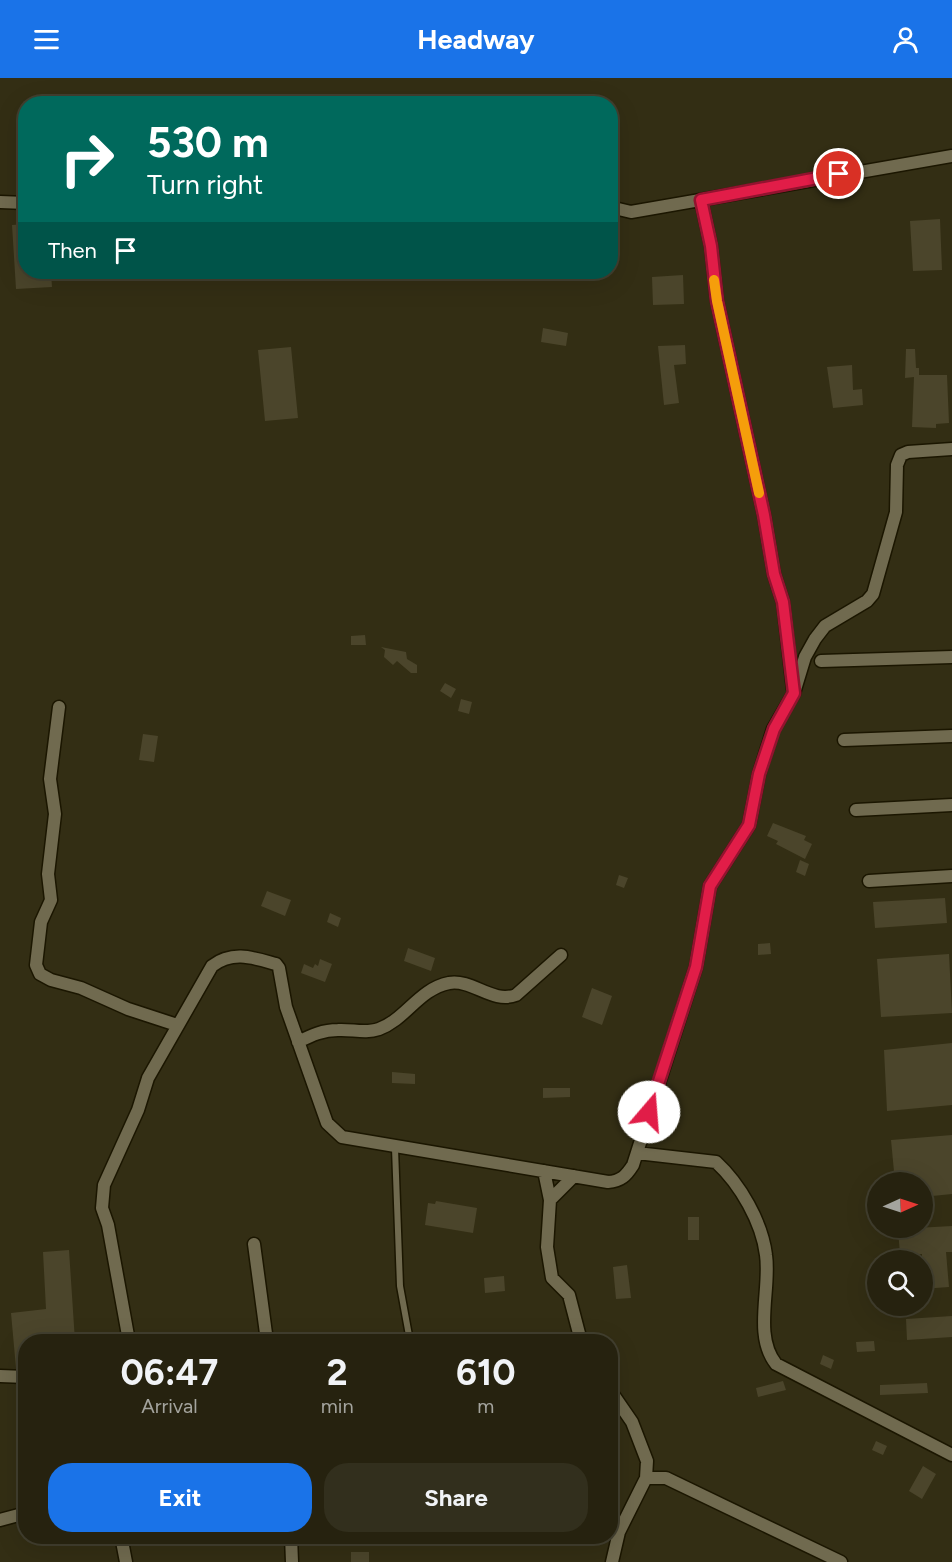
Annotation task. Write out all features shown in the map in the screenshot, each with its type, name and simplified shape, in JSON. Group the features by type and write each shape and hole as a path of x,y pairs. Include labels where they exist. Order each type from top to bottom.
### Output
{"street":[{"path":"618,209 631,212 952,156"},
{"path":"701,200 711,246 717,301 764,515 774,574 783,602 794,693"},
{"path":"0,202 18,203"},
{"path":"128,1334 101,1198 104,1185 138,1110 148,1078 212,966 222,959 246,956 276,964 279,968 286,1007 327,1123 333,1131 356,1141 395,1148 608,1182 619,1181 633,1165 696,967 710,886 749,825 759,774 774,729 794,693 805,657 825,626 867,601 873,594 896,512 897,465 901,455 908,452 952,449"},
{"path":"820,661 952,657"},
{"path":"59,707 50,779 55,814 48,874 51,900 41,921 36,965 40,974 51,980 81,988 128,1010 177,1025"},
{"path":"844,740 952,736"},
{"path":"856,810 952,805"},
{"path":"869,881 952,876"},
{"path":"298,1042 321,1031 365,1032 381,1028 420,996 448,984 463,983 507,998 516,995 561,955"},
{"path":"637,1153 716,1162 748,1205 758,1223 766,1256 765,1340 771,1358 776,1364 952,1455"},
{"path":"544,1171 550,1200 547,1247 552,1278 569,1295 579,1334"},
{"path":"550,1200 574,1176"},
{"path":"254,1244 266,1334"},
{"path":"0,1376 18,1377"},
{"path":"618,1402 632,1422 647,1461 646,1478 618,1536"},
{"path":"646,1478 657,1476 675,1482 841,1562"},
{"path":"0,1520 18,1515"},
{"path":"123,1544 126,1562"},
{"path":"291,1544 292,1562"},
{"path":"612,1562 616,1544"}],"lane":[{"path":"395,1148 400,1286 409,1334"}],"building":[{"path":"940,219 942,270 913,271 910,221"},
{"path":"12,225 18,225 18,279 51,279 52,287 16,289"},
{"path":"683,275 684,304 653,305 652,277"},
{"path":"543,328 568,333 566,346 541,342"},
{"path":"685,345 686,364 674,365 679,403 664,405 658,346"},
{"path":"291,347 298,418 265,421 258,350"},
{"path":"906,349 915,349 916,368 919,368 919,375 947,375 949,423 936,424 936,428 912,427 914,377 905,378"},
{"path":"852,365 853,390 862,389 863,405 833,408 827,367"},
{"path":"365,635 366,645 351,645 351,636"},
{"path":"381,647 406,652 407,659 417,665 417,673 411,673 397,661 393,665 384,657 385,650"},
{"path":"445,683 456,689 451,698 440,691"},
{"path":"461,699 472,702 469,714 458,711"},
{"path":"143,734 158,736 154,762 139,760"},
{"path":"773,823 806,836 804,840 812,844 805,859 776,844 778,841 767,836"},
{"path":"800,860 809,864 805,876 796,872"},
{"path":"619,875 628,878 624,888 616,885"},
{"path":"267,891 291,900 285,916 261,906"},
{"path":"945,898 947,923 875,928 873,902"},
{"path":"330,913 341,918 338,927 327,922"},
{"path":"770,943 771,954 758,955 758,944"},
{"path":"408,948 435,958 431,971 404,961"},
{"path":"949,954 952,1013 881,1017 877,959"},
{"path":"320,959 332,964 325,982 301,973 304,964 313,968 315,964 318,966"},
{"path":"592,988 612,996 602,1025 582,1017"},
{"path":"952,1043 952,1105 887,1111 884,1050"},
{"path":"392,1072 415,1074 415,1084 392,1083"},
{"path":"543,1088 570,1088 570,1097 543,1098"},
{"path":"952,1135 952,1194 933,1196 933,1172 894,1172 891,1140"},
{"path":"436,1201 477,1208 473,1233 425,1225 428,1203 435,1204"},
{"path":"688,1217 699,1217 699,1240 688,1240"},
{"path":"952,1226 952,1252 946,1252 949,1287 933,1288 933,1250 900,1250 899,1238 933,1238 933,1227"},
{"path":"69,1250 75,1334 18,1334 18,1368 16,1368 11,1313 46,1309 43,1252"},
{"path":"627,1265 631,1298 616,1299 613,1267"},
{"path":"504,1276 505,1291 485,1293 484,1278"},
{"path":"952,1316 952,1337 907,1340 906,1319"},
{"path":"874,1341 875,1351 857,1352 856,1342"},
{"path":"823,1355 834,1360 831,1369 820,1364"},
{"path":"783,1381 786,1390 758,1397 756,1388"},
{"path":"927,1383 928,1393 880,1395 880,1385"},
{"path":"876,1441 887,1446 883,1455 872,1450"},
{"path":"923,1466 936,1474 922,1499 909,1491"},
{"path":"351,1552 369,1552 369,1562 351,1562"}],"slow traffic":[{"path":"714,280 759,493"}],"route":[{"path":"649,1112 696,967 703,938 710,886 749,825 759,774 774,729 794,693 783,602 774,574 764,515 717,301 711,246 701,200 839,174"}]}
